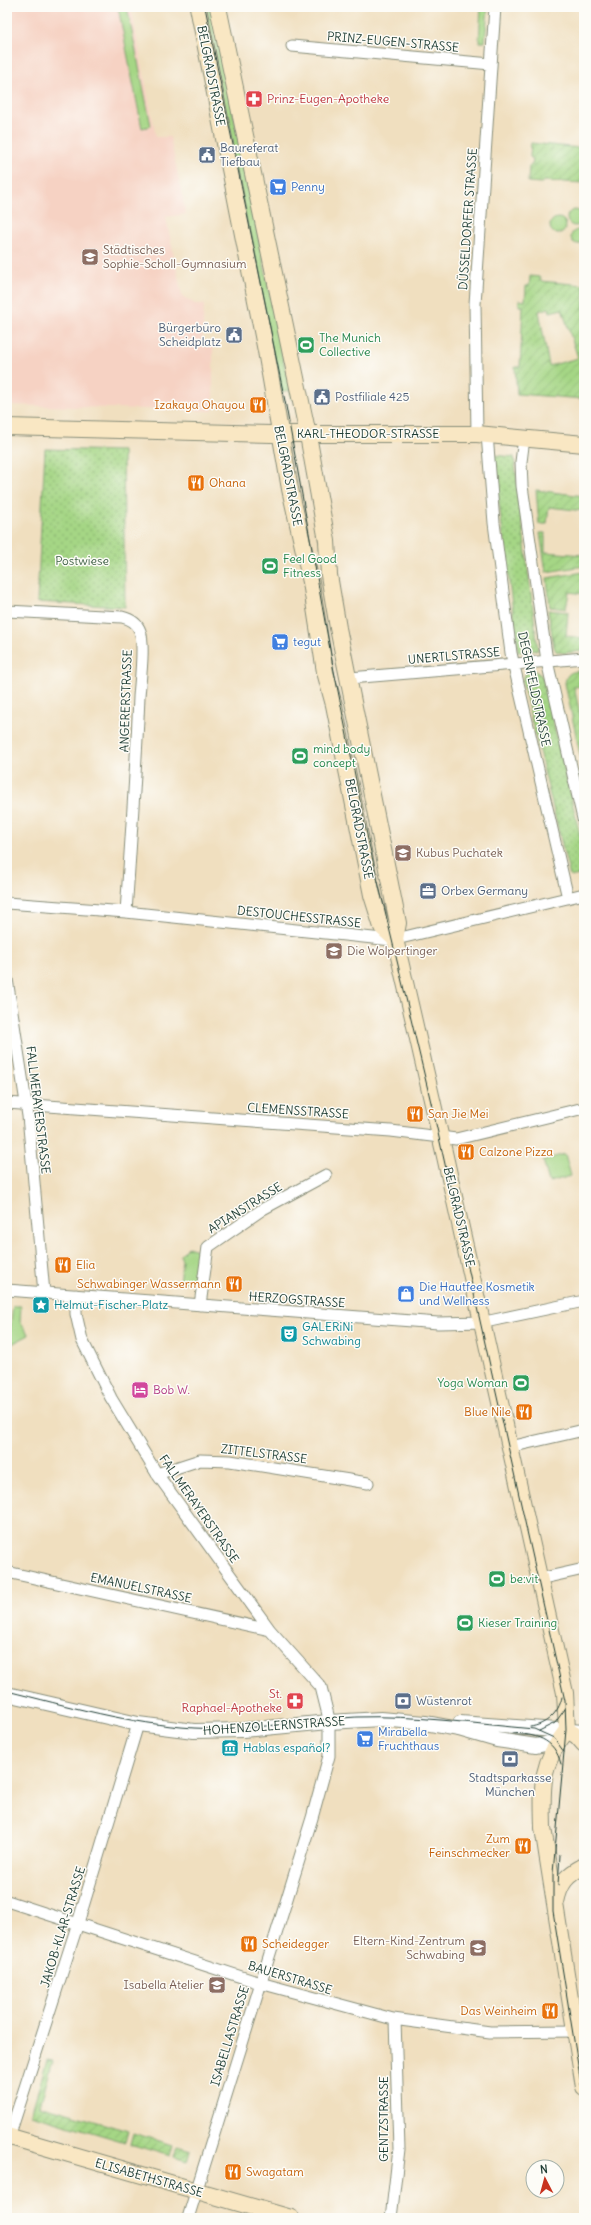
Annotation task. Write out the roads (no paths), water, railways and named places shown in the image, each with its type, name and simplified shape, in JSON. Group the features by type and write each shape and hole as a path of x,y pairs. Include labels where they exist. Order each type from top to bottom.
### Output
{"main road":[{"name":"BELGRADSTRASSE","path":"198,7 266,351 301,546 312,588 325,672 334,705 372,895 382,927 395,939"},
{"name":"BELGRADSTRASSE","path":"218,7 308,435 327,541 330,575 337,620 350,678 352,698 398,923 395,939 441,1136 566,1697 567,1730"},
{"name":"KARL-THEODOR-STRASSE","path":"7,427 308,435 482,434 584,444"},
{"path":"584,1744 577,1736 567,1730 555,1744 548,1761 542,1801 546,1851 584,2087"},
{"path":"546,1851 561,1868 579,1870"},
{"path":"556,1909 560,1886 579,1870"},
{"name":"ELISABETHSTRASSE","path":"8,2137 291,2218"}],"street":[{"name":"DÜSSELDORFER STRASSE","path":"482,434 475,304 488,138 495,7"},
{"name":"PRINZ-EUGEN-STRASSE","path":"292,46 491,64"},
{"name":"DEGENFELDSTRASSE","path":"482,434 492,494 511,653 568,898"},
{"name":"DEGENFELDSTRASSE","path":"524,438 521,462 522,486 547,661 584,823"},
{"name":"ANGERERSTRASSE","path":"7,612 122,617 129,618 140,630 141,669 126,912"},
{"name":"UNERTLSTRASSE","path":"350,678 584,658"},
{"name":"DESTOUCHESSTRASSE","path":"7,903 126,912 395,939 584,894"},
{"name":"FALLMERAYERSTRASSE","path":"7,979 26,1104 44,1293"},
{"name":"CLEMENSSTRASSE","path":"7,1103 441,1136 456,1139 584,1108"},
{"name":"APIANSTRASSE","path":"200,1305 208,1247 263,1209 326,1175"},
{"name":"HERZOGSTRASSE","path":"7,1292 76,1295 438,1323 482,1322 514,1317 584,1301"},
{"name":"FALLMERAYERSTRASSE","path":"76,1295 76,1314 82,1340 111,1398 157,1474 270,1630 320,1687 327,1705 329,1722"},
{"path":"510,1447 584,1430"},
{"name":"ZITTELSTRASSE","path":"157,1474 200,1460 230,1460 368,1483"},
{"path":"539,1579 584,1569"},
{"name":"EMANUELSTRASSE","path":"7,1572 270,1630"},
{"name":"HOHENZOLLERNSTRASSE","path":"7,1694 138,1724 210,1732 381,1719 584,1732"},
{"name":"ISABELLASTRASSE","path":"188,2218 312,1818 329,1756 329,1722"},
{"name":"HOHENZOLLERNSTRASSE","path":"425,1723 459,1729 497,1740 531,1746 540,1751 548,1761"},
{"name":"JAKOB-KLAR-STRASSE","path":"8,2137 78,1922 138,1724"},
{"name":"HOHENZOLLERNSTRASSE","path":"531,1746 549,1743 567,1730"},
{"name":"BAUERSTRASSE","path":"7,1901 78,1922 260,1983 395,2020 490,2032 575,2031"},
{"name":"GENTZSTRASSE","path":"391,2218 399,2149 395,2020"}],"tram line":[{"path":"205,7 286,406 333,666 368,840 434,1115 565,1701 566,1730 553,1873 553,1911 584,2102"},
{"path":"7,1691 146,1723 194,1728 214,1729 255,1727 336,1718 400,1717 534,1729 554,1738 564,1752"},
{"path":"530,1727 541,1724 551,1717 558,1708 562,1697"},
{"path":"539,1731 555,1723 565,1709"},
{"path":"512,1733 542,1739 554,1748 561,1764"},
{"path":"558,1885 560,1855"}],"place":[{"name":"Prinz-Eugen-Apotheke","path":"254,99"},
{"name":"Baureferat Tiefbau","path":"207,155"},
{"name":"Penny","path":"278,187"},
{"name":"Städtisches Sophie-Scholl-Gymnasium","path":"90,257"},
{"name":"Bürgerbüro Scheidplatz","path":"234,335"},
{"name":"The Munich Collective","path":"306,345"},
{"name":"Postfiliale 425","path":"322,397"},
{"name":"Izakaya Ohayou","path":"258,405"},
{"name":"Ohana","path":"196,483"},
{"name":"Feel Good Fitness","path":"270,566"},
{"name":"tegut","path":"280,642"},
{"name":"mind body concept","path":"300,756"},
{"name":"Kubus Puchatek","path":"403,853"},
{"name":"Orbex Germany","path":"428,891"},
{"name":"Die Wolpertinger","path":"334,951"},
{"name":"San Jie Mei","path":"415,1114"},
{"name":"Calzone Pizza","path":"466,1152"},
{"name":"Elia","path":"63,1265"},
{"name":"Schwabinger Wassermann","path":"234,1284"},
{"name":"Die Hautfee Kosmetik und Wellness","path":"406,1294"},
{"name":"Helmut-Fischer-Platz","path":"41,1305"},
{"name":"GALERiNi Schwabing","path":"289,1334"},
{"name":"Yoga Woman","path":"521,1383"},
{"name":"Bob W.","path":"140,1390"},
{"name":"Blue Nile","path":"524,1412"},
{"name":"be:vit","path":"497,1579"},
{"name":"Kieser Training","path":"465,1623"},
{"name":"St. Raphael-Apotheke","path":"295,1701"},
{"name":"Wüstenrot","path":"403,1701"},
{"name":"Mirabella Fruchthaus","path":"365,1739"},
{"name":"Hablas español?","path":"230,1748"},
{"name":"Stadtsparkasse München","path":"510,1759"},
{"name":"Zum Feinschmecker","path":"523,1846"},
{"name":"Scheidegger","path":"249,1944"},
{"name":"Eltern-Kind-Zentrum Schwabing","path":"478,1948"},
{"name":"Isabella Atelier","path":"217,1985"},
{"name":"Das Weinheim","path":"550,2011"},
{"name":"Swagatam","path":"233,2172"}],"park label":[{"name":"Postwiese","path":"82,561"}]}
